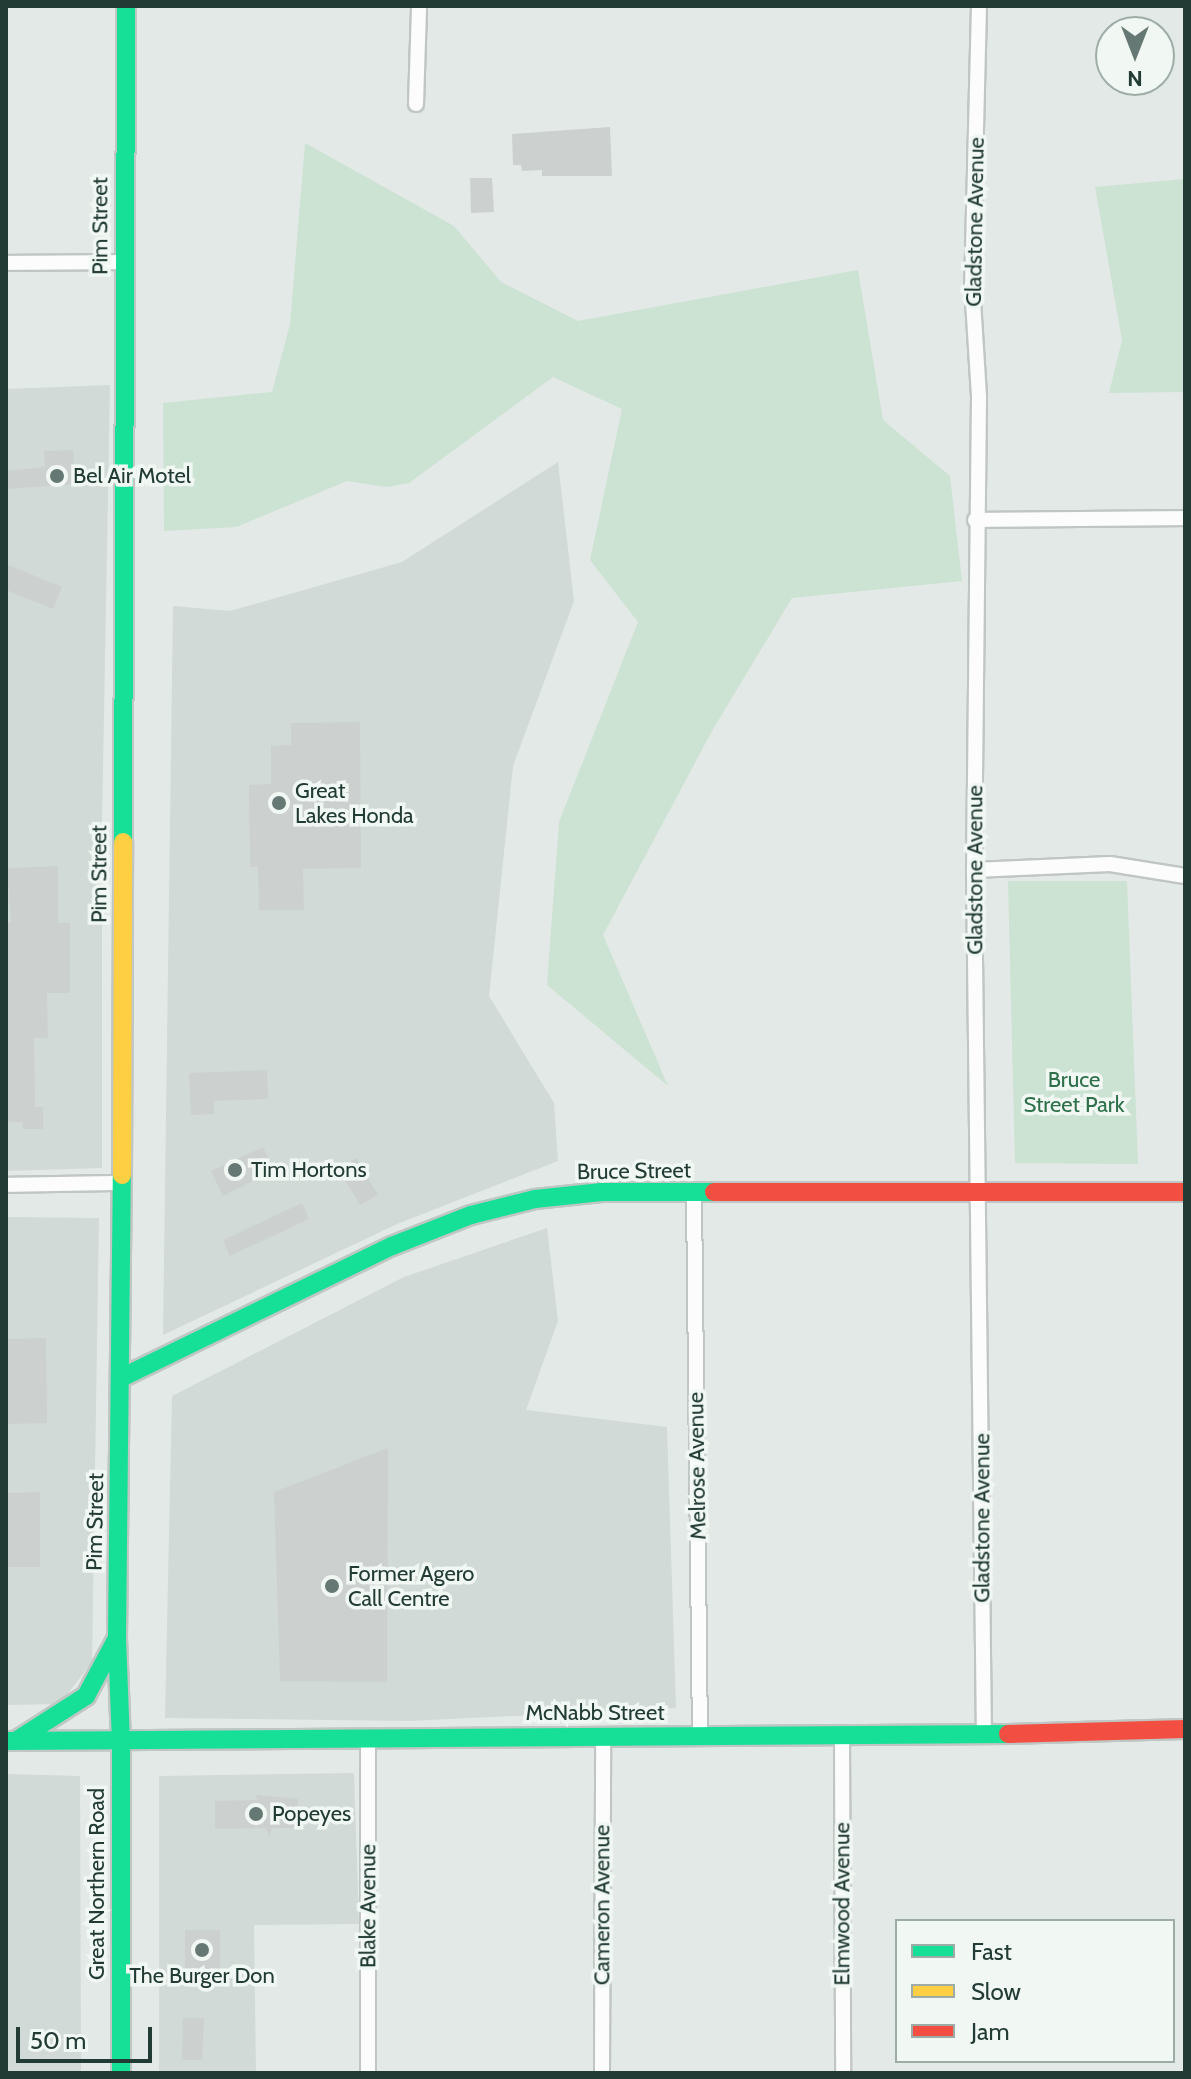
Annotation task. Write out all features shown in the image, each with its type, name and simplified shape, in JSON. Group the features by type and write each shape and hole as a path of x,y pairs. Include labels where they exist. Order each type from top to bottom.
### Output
{"main road":[{"name":"Pim Street","path":"121,1743 117,1638 121,1378 126,6"},
{"name":"Bruce Street","path":"121,1378 385,1249 471,1215 535,1199 602,1192 694,1195 1185,1192"},
{"path":"11,1741 86,1696 117,1638"},
{"name":"McNabb Street","path":"11,1741 121,1743 984,1735 1185,1729"},
{"name":"Great Northern Road","path":"121,1743 121,2073"}],"street":[{"path":"416,104 419,6"},
{"name":"Gladstone Avenue","path":"979,6 972,285 979,397 975,520 974,870 984,1735"},
{"path":"6,263 124,262"},
{"path":"975,520 1185,518"},
{"path":"974,870 1110,864 1185,876"},
{"path":"6,1185 122,1183"},
{"name":"Melrose Avenue","path":"694,1195 700,1737"},
{"name":"Elmwood Avenue","path":"842,1735 843,2073"},
{"name":"Cameron Avenue","path":"602,2073 603,1737"},
{"name":"Blake Avenue","path":"368,1739 368,2073"}],"shaded area":[{"path":"110,385 102,824 102,1168 6,1171 6,389"},
{"path":"558,462 574,601 513,766 489,996 554,1103 558,1161 397,1224 163,1335 173,606 230,611 402,562"},
{"path":"6,1217 99,1218 92,1662 60,1704 6,1705"},
{"path":"547,1228 558,1321 526,1410 667,1427 676,1708 410,1721 165,1718 172,1396 404,1277"},
{"path":"354,1773 359,1924 254,1925 256,2073 159,2073 159,1776"},
{"path":"6,1774 80,1776 81,2073 6,2073"}],"green space":[{"path":"305,143 454,226 501,282 578,321 858,270 883,420 950,476 962,581 792,598 712,731 603,935 668,1086 547,985 559,822 638,622 590,560 622,409 553,377 409,483 387,487 347,481 236,527 164,531 163,403 272,392 290,324"},
{"path":"1185,179 1185,392 1109,393 1122,340 1095,187"},
{"name":"Bruce Street Park","path":"1008,881 1127,881 1138,1164 1015,1163"}],"building":[{"path":"610,127 612,176 542,176 542,170 522,171 521,165 513,165 512,134"},
{"path":"470,178 492,178 494,212 471,213"},
{"path":"73,450 75,484 6,489 6,471 45,467 44,451"},
{"path":"6,564 62,587 53,609 6,590"},
{"path":"360,722 361,868 303,869 304,910 259,910 258,867 250,867 249,785 271,784 271,746 291,745 291,723"},
{"path":"58,866 58,923 70,923 70,993 47,993 48,1038 34,1038 35,1107 43,1107 43,1129 23,1129 22,1122 6,1122 6,923 11,923 7,868"},
{"path":"267,1070 268,1099 214,1101 214,1114 191,1115 189,1073"},
{"path":"263,1147 274,1171 223,1196 211,1171"},
{"path":"356,1158 378,1195 360,1205 338,1169"},
{"path":"302,1203 309,1219 230,1256 223,1240"},
{"path":"46,1338 47,1423 6,1424 6,1339"},
{"name":"Former Agero Call Centre","path":"388,1448 387,1682 280,1681 274,1492"},
{"path":"40,1492 40,1567 6,1567 6,1493"},
{"name":"Popeyes","path":"256,1795 298,1799 298,1828 272,1828 269,1837 266,1828 215,1829 215,1801 257,1800"},
{"name":"The Burger Don","path":"185,1930 220,1930 220,1970 185,1970"},
{"path":"183,2018 204,2018 202,2060 182,2060"}],"traffic: fast":[{"path":"123,842 126,6"},
{"path":"121,2073 121,1743 117,1638 122,1175"},
{"path":"121,1378 392,1246 471,1215 535,1199 602,1192 714,1192"},
{"path":"17,1740 86,1696 117,1638"},
{"path":"6,1741 1008,1734"}],"traffic: slow":[{"path":"122,1175 123,842"}],"traffic: jam":[{"path":"714,1192 1185,1192"},
{"path":"1008,1734 1185,1729"}],"place":[{"name":"Bel Air Motel","path":"57,476"},
{"name":"Great Lakes Honda","path":"279,803"},
{"name":"Tim Hortons","path":"235,1170"},
{"name":"Former Agero Call Centre","path":"332,1586"},
{"name":"Popeyes","path":"256,1814"},
{"name":"The Burger Don","path":"202,1950"}]}
